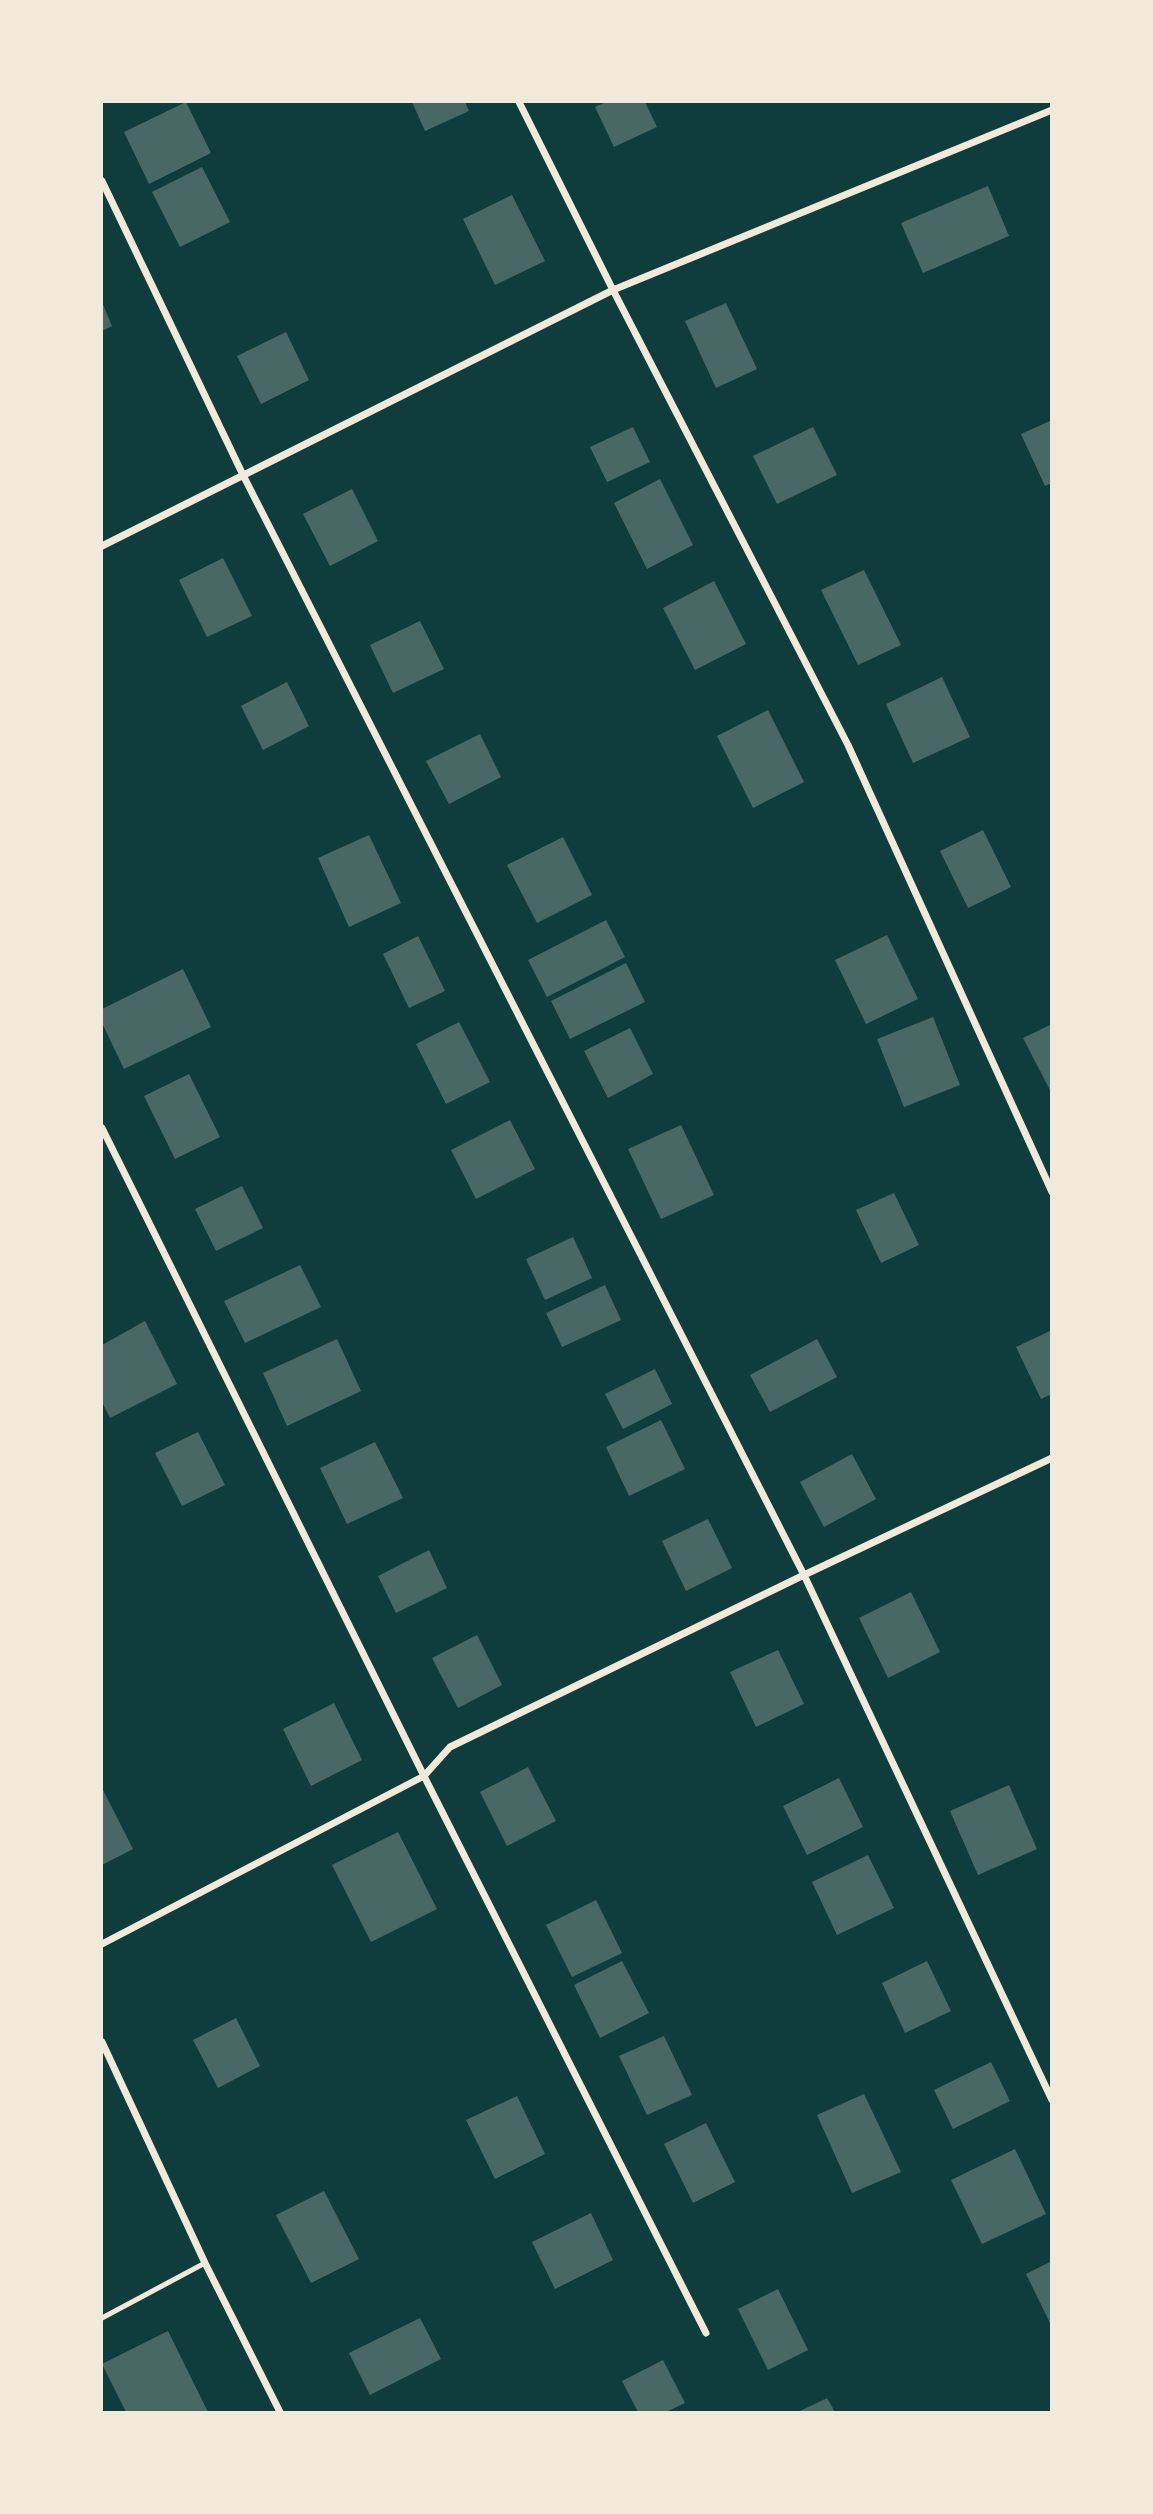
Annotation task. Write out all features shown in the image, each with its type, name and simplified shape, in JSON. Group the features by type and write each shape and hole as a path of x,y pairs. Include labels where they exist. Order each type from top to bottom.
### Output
{"street":[{"path":"519,102 612,290 848,745 1052,1192"},
{"path":"102,546 612,290 1052,110"},
{"path":"102,181 243,475 804,1574 1052,2100"},
{"path":"102,1128 424,1776 706,2333"},
{"path":"102,1944 424,1776 450,1747 804,1574 1052,1458"},
{"path":"102,2042 205,2263 280,2413"}],"lane":[{"path":"102,2318 205,2263"}],"building":[{"path":"186,102 211,153 149,184 124,132"},
{"path":"412,102 465,102 469,111 425,131"},
{"path":"606,102 645,102 657,127 614,147 595,107"},
{"path":"202,167 230,222 180,247 152,192"},
{"path":"988,186 1009,236 923,273 901,223"},
{"path":"512,195 545,261 495,285 463,219"},
{"path":"102,302 112,326 102,331"},
{"path":"726,303 757,369 716,388 685,321"},
{"path":"286,332 309,380 261,404 237,356"},
{"path":"1052,420 1052,483 1045,486 1021,434"},
{"path":"633,427 650,462 607,482 590,447"},
{"path":"813,427 837,475 777,504 753,456"},
{"path":"660,479 693,545 647,569 614,503"},
{"path":"352,489 378,541 330,566 303,514"},
{"path":"223,558 252,616 207,637 179,580"},
{"path":"864,570 901,645 858,665 821,590"},
{"path":"714,581 746,644 695,670 663,608"},
{"path":"420,621 444,669 393,693 370,645"},
{"path":"942,677 970,737 913,763 886,704"},
{"path":"287,682 309,726 263,750 241,706"},
{"path":"768,710 804,782 753,808 717,736"},
{"path":"480,734 501,777 449,804 426,761"},
{"path":"983,830 1011,887 968,908 940,851"},
{"path":"369,835 401,903 349,927 318,858"},
{"path":"563,837 592,895 537,923 507,865"},
{"path":"606,920 625,957 547,997 528,960"},
{"path":"887,935 918,999 866,1024 835,960"},
{"path":"418,936 445,991 409,1008 383,954"},
{"path":"626,963 645,1002 570,1039 551,1001"},
{"path":"183,969 211,1027 124,1069 102,1023 102,1009"},
{"path":"933,1017 960,1085 904,1107 877,1039"},
{"path":"459,1022 490,1082 446,1104 416,1044"},
{"path":"1052,1024 1052,1094 1023,1038"},
{"path":"630,1028 653,1074 608,1098 584,1051"},
{"path":"189,1074 220,1137 175,1159 144,1096"},
{"path":"510,1120 535,1169 476,1199 451,1150"},
{"path":"681,1125 714,1195 661,1219 628,1149"},
{"path":"242,1186 263,1228 216,1251 195,1209"},
{"path":"894,1193 919,1245 881,1263 856,1210"},
{"path":"573,1237 592,1278 545,1300 526,1259"},
{"path":"300,1265 321,1307 245,1343 224,1301"},
{"path":"605,1285 621,1320 562,1347 546,1313"},
{"path":"145,1321 177,1384 110,1418 102,1402 102,1345"},
{"path":"1052,1330 1052,1394 1041,1399 1016,1347"},
{"path":"337,1339 361,1391 287,1426 263,1373"},
{"path":"817,1339 837,1377 770,1412 750,1375"},
{"path":"655,1369 672,1404 623,1429 605,1394"},
{"path":"661,1420 685,1469 629,1496 606,1447"},
{"path":"198,1432 225,1485 182,1506 155,1453"},
{"path":"375,1442 403,1498 347,1524 320,1468"},
{"path":"852,1454 876,1499 824,1527 800,1482"},
{"path":"708,1519 732,1568 686,1591 662,1541"},
{"path":"429,1550 447,1588 396,1613 378,1576"},
{"path":"911,1592 940,1652 888,1678 859,1618"},
{"path":"477,1635 502,1685 458,1708 432,1658"},
{"path":"778,1650 804,1704 756,1727 730,1672"},
{"path":"334,1703 362,1760 311,1786 283,1729"},
{"path":"528,1767 556,1821 507,1846 480,1792"},
{"path":"839,1778 863,1827 807,1855 783,1806"},
{"path":"1009,1785 1037,1849 978,1875 950,1811"},
{"path":"102,1788 133,1849 102,1865"},
{"path":"398,1832 437,1909 371,1942 332,1865"},
{"path":"868,1855 894,1908 837,1935 812,1882"},
{"path":"596,1900 622,1953 572,1977 546,1925"},
{"path":"622,1961 649,2013 600,2038 574,1985"},
{"path":"927,1961 951,2011 905,2033 882,1983"},
{"path":"236,2018 260,2066 218,2088 193,2040"},
{"path":"664,2036 692,2095 647,2115 619,2056"},
{"path":"991,2062 1010,2101 953,2129 934,2090"},
{"path":"864,2094 901,2172 852,2193 817,2115"},
{"path":"517,2096 545,2154 495,2179 466,2120"},
{"path":"706,2123 735,2182 693,2203 664,2144"},
{"path":"1015,2149 1046,2214 982,2244 951,2180"},
{"path":"324,2191 359,2259 311,2283 276,2215"},
{"path":"591,2213 613,2260 555,2289 532,2242"},
{"path":"1052,2261 1052,2327 1026,2274"},
{"path":"778,2289 808,2350 768,2370 738,2309"},
{"path":"420,2318 441,2359 370,2395 349,2353"},
{"path":"168,2331 208,2412 126,2412 102,2364"},
{"path":"663,2360 685,2403 666,2412 638,2412 622,2381"},
{"path":"827,2398 835,2412 798,2412"}]}
